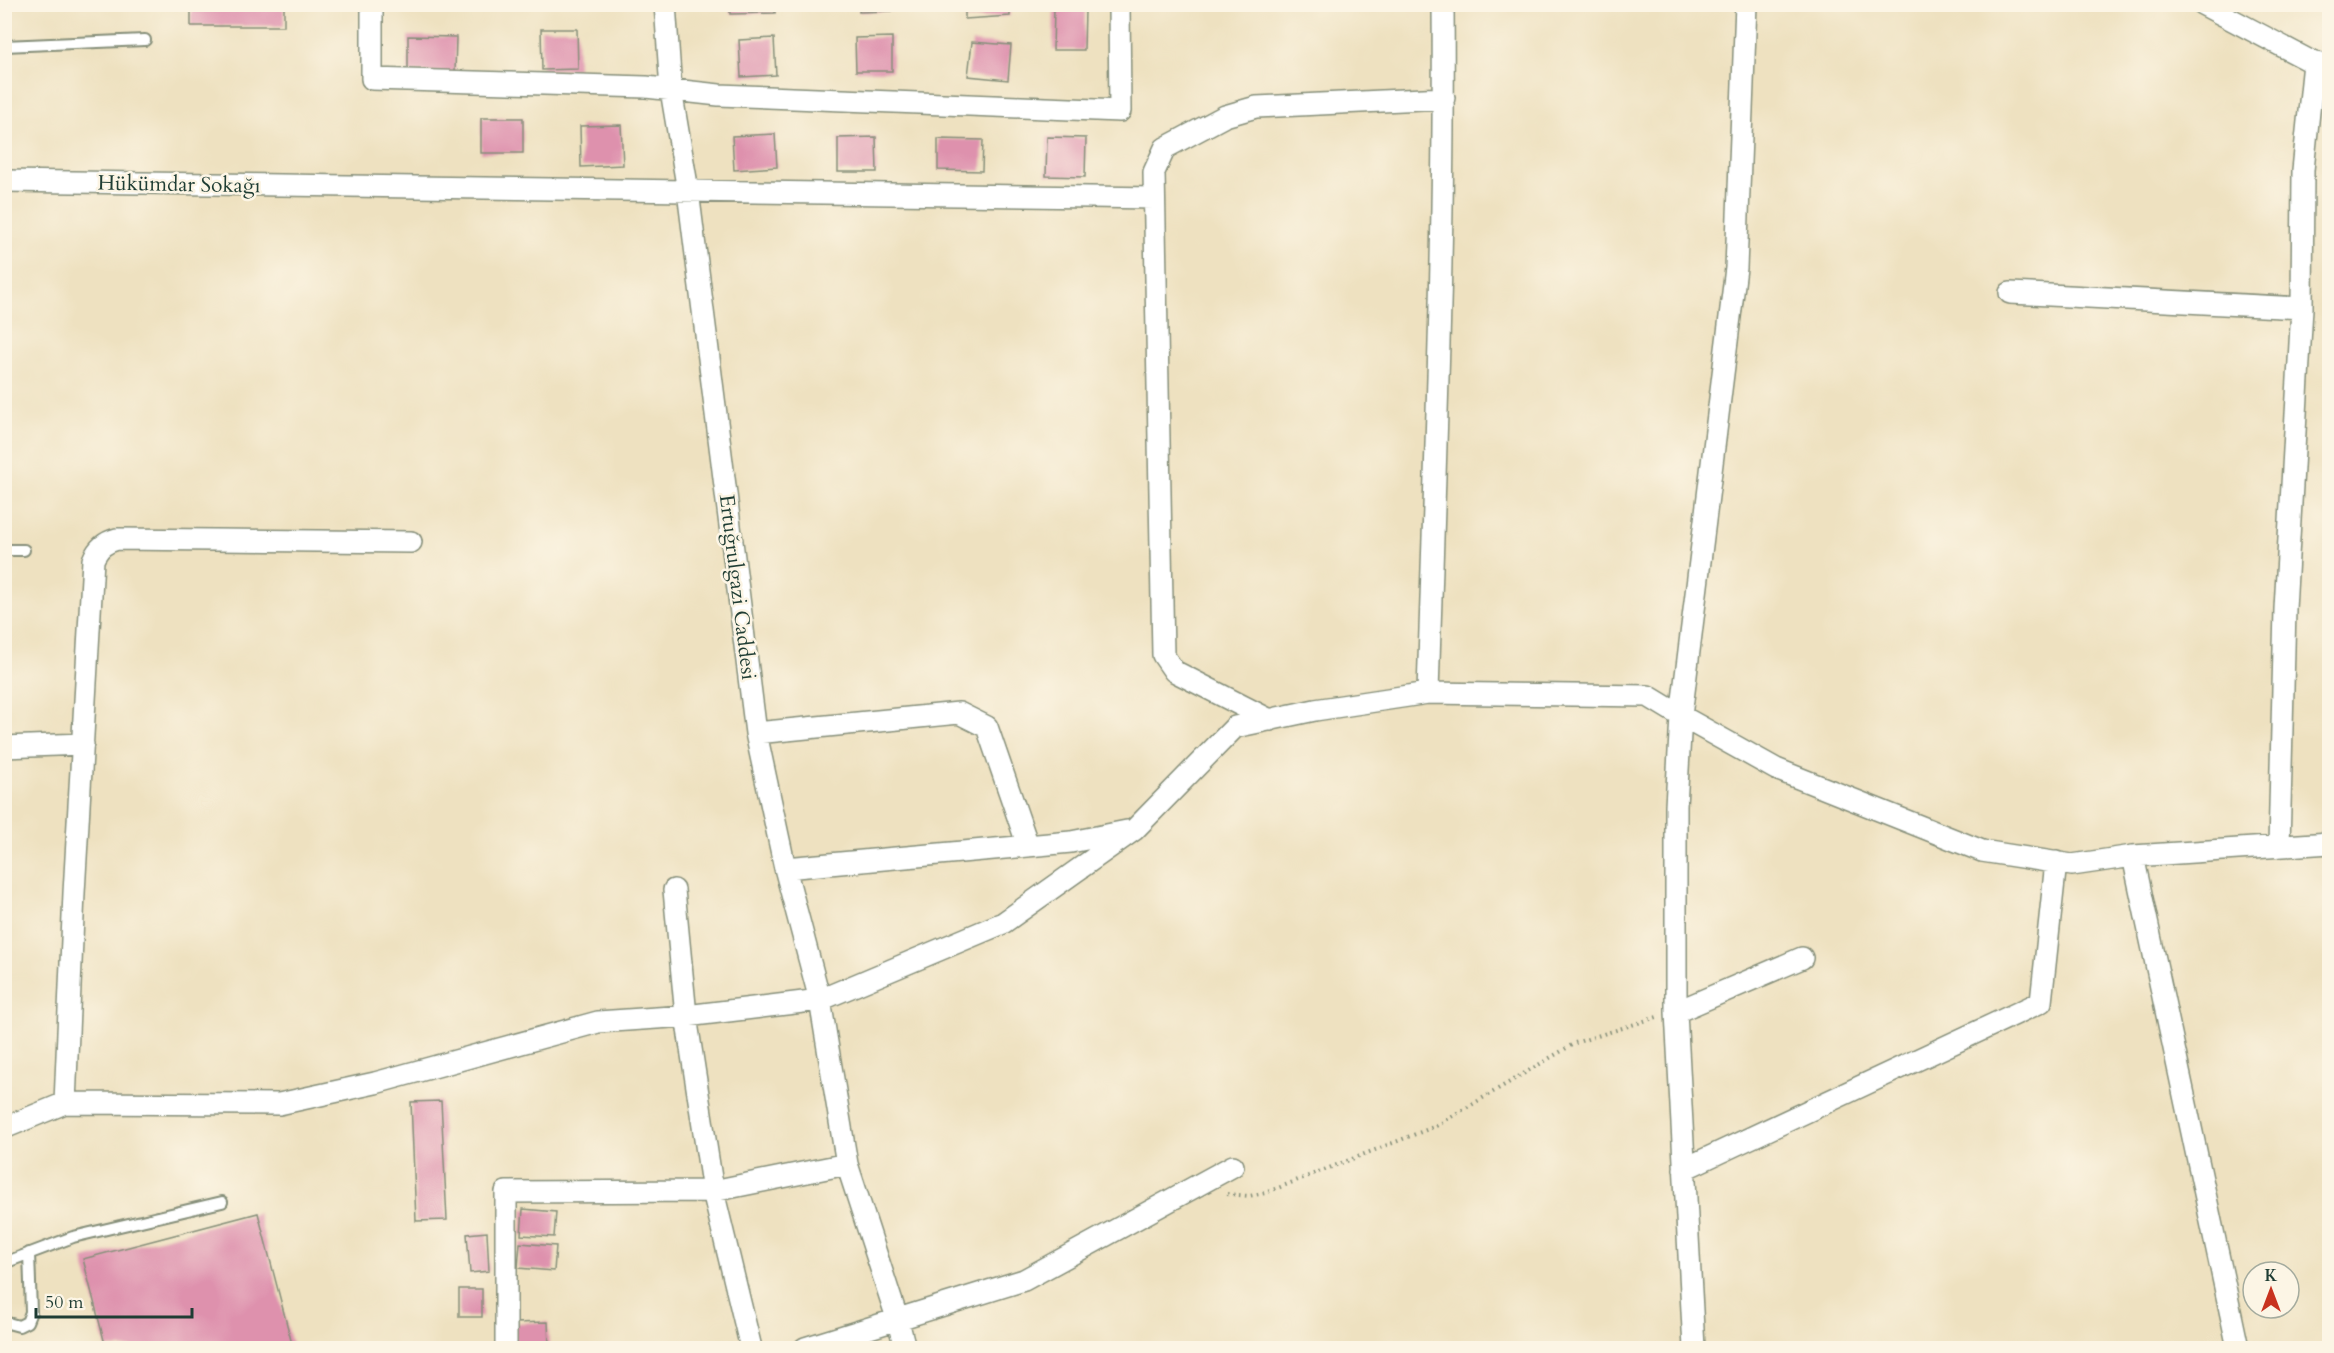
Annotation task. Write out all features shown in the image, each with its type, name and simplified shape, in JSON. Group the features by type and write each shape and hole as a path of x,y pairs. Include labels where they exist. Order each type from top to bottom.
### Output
{"street":[{"path":"372,4 372,79 646,87 719,95 1120,111 1119,4"},
{"name":"Ertuğrulgazi Caddesi","path":"665,4 671,90 688,191 756,733 785,868 820,1000 847,1164 905,1348"},
{"path":"1428,693 1444,98 1443,4"},
{"path":"1694,1348 1676,1011 1676,806 1681,717 1736,268 1746,4"},
{"path":"2202,4 2322,64 2302,170 2301,308 2285,609 2279,846"},
{"path":"1270,720 1174,671 1162,655 1154,172 1165,148 1225,116 1256,107 1444,98"},
{"name":"Hükümdar Sokağı","path":"4,181 1154,198"},
{"path":"2010,293 2301,308"},
{"path":"65,1103 93,560 96,552 109,541 117,539 411,542"},
{"path":"4,1128 65,1103 279,1104 375,1083 598,1022 686,1016 820,1000 1003,923 1134,830 1235,727 1316,710 1428,693 1648,696 1681,717 1776,769 1982,851 2072,865 2133,856 2330,843"},
{"path":"756,733 959,713 987,727 1028,846"},
{"path":"4,747 83,744"},
{"path":"785,868 1071,842 1134,830"},
{"path":"2133,856 2238,1348"},
{"path":"1684,1169 2041,1002 2056,862"},
{"path":"674,890 686,1016 713,1191 751,1348"},
{"path":"1676,1011 1802,958"},
{"path":"506,1348 506,1192 713,1191 847,1164"},
{"path":"804,1348 898,1321 1024,1280 1233,1166"}],"lane":[{"path":"4,46 146,40"},
{"path":"4,550 24,550"},
{"path":"4,1263 73,1237 222,1202"},
{"path":"4,1322 19,1326 27,1322 31,1312 29,1253"}],"path":[{"path":"1201,1184 1221,1193 1265,1194 1436,1126 1575,1043 1676,1011"}],"building":[{"path":"191,4 284,4 284,26 191,26"},
{"path":"730,4 775,4 775,13 730,14"},
{"path":"859,4 892,4 892,11 859,12"},
{"path":"965,4 1010,4 1010,16 965,19"},
{"path":"1054,9 1085,10 1084,50 1053,50"},
{"path":"541,29 577,29 578,69 542,70"},
{"path":"408,36 456,37 455,73 408,72"},
{"path":"892,37 892,71 856,71 855,38"},
{"path":"774,38 776,75 741,77 739,40"},
{"path":"972,42 1011,45 1008,80 968,76"},
{"path":"481,118 523,118 523,153 481,153"},
{"path":"621,125 623,165 581,167 580,126"},
{"path":"775,134 777,167 734,170 732,136"},
{"path":"876,137 877,172 838,172 838,138"},
{"path":"1047,137 1086,138 1085,177 1046,176"},
{"path":"938,139 983,140 982,171 938,170"},
{"path":"441,1101 447,1220 416,1221 411,1102"},
{"path":"523,1209 556,1212 554,1237 521,1235"},
{"path":"258,1213 293,1348 106,1348 83,1259"},
{"path":"487,1232 489,1271 470,1273 467,1234"},
{"path":"520,1243 556,1246 554,1271 518,1268"},
{"path":"459,1289 482,1289 482,1317 459,1317"},
{"path":"548,1322 549,1347 515,1348 514,1323"}]}
